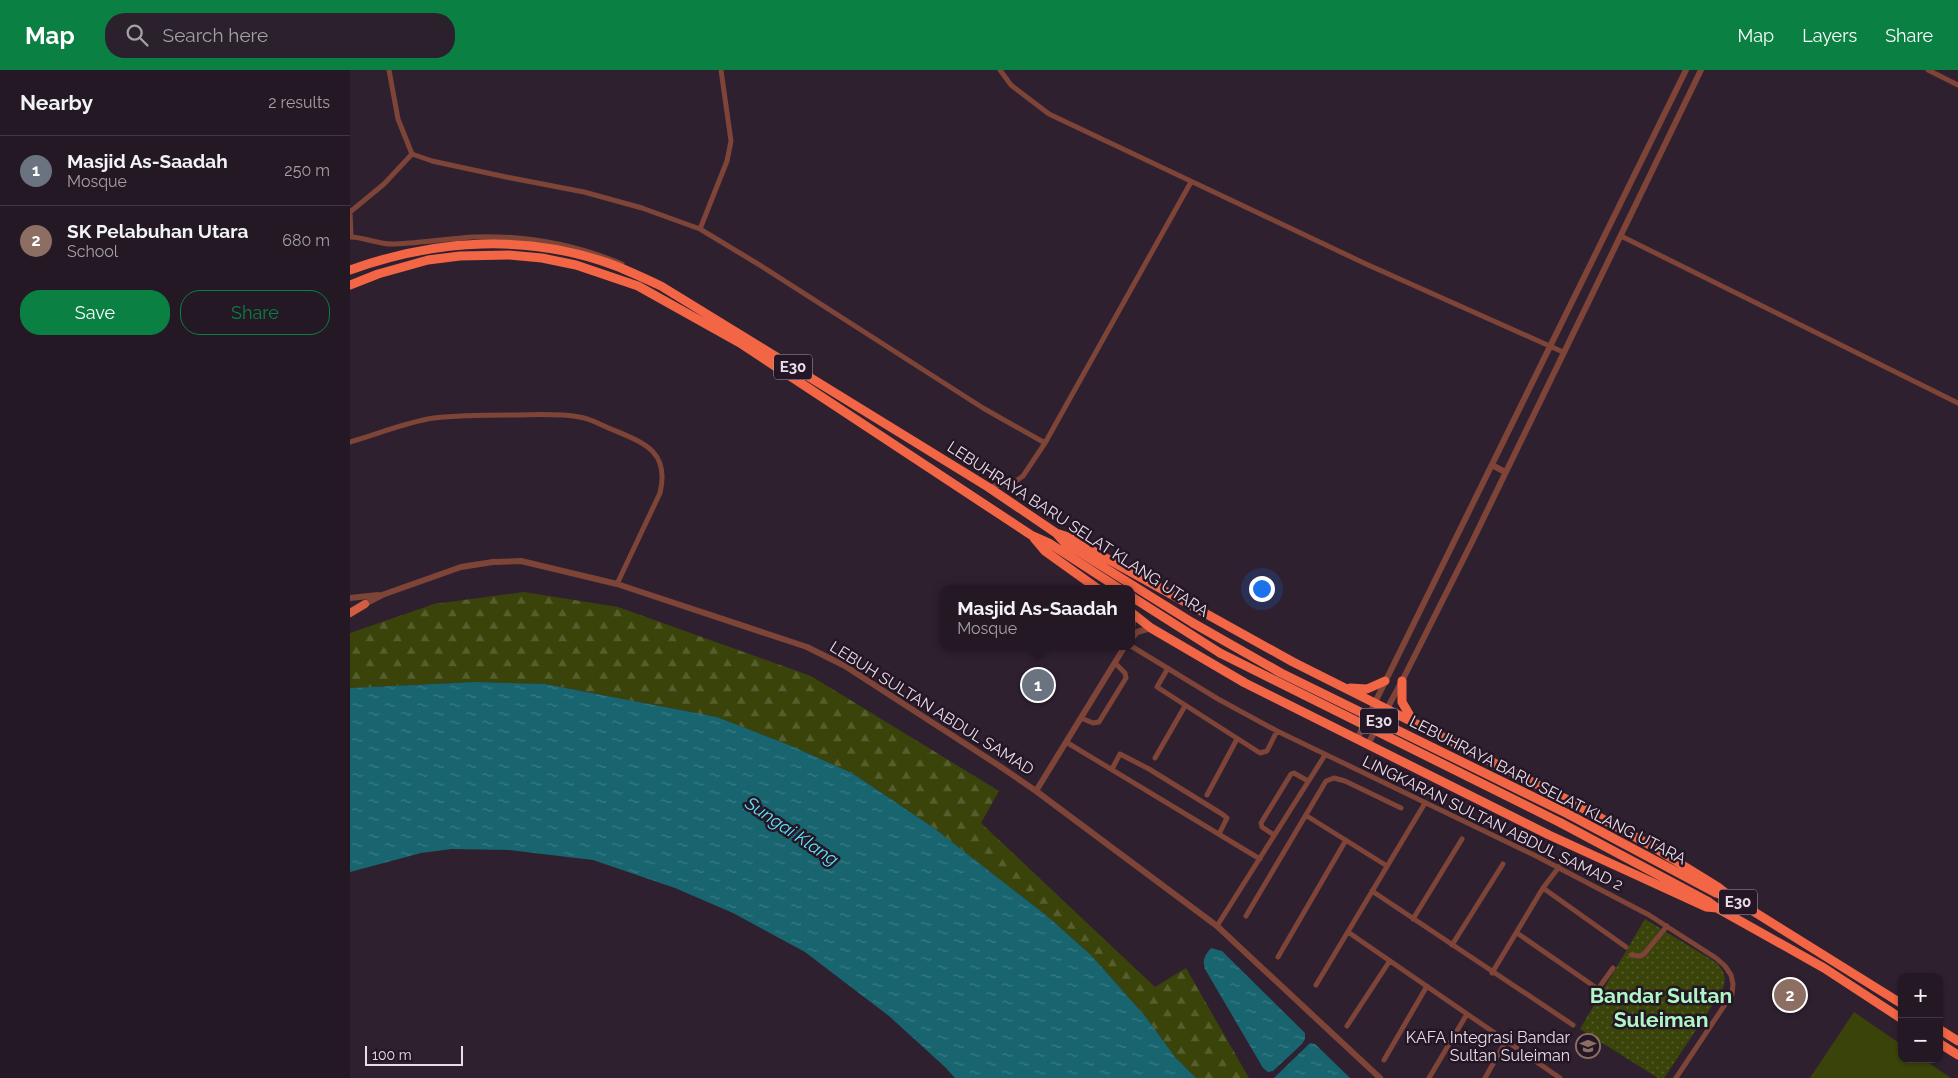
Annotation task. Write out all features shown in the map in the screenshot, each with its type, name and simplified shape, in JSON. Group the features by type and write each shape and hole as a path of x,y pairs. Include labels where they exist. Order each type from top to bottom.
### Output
{"highway":[{"name":"LEBUHRAYA BARU SELAT KLANG UTARA","path":"350,270 411,251 448,245 487,243 544,248 575,254 614,266 661,286 988,487 1056,532 1065,543 1132,585"},
{"name":"LEBUHRAYA BARU SELAT KLANG UTARA","path":"350,284 428,260 460,256 509,255 542,258 576,265 638,286 740,343 1031,536 1049,544 1114,585"},
{"path":"1056,532 1285,657 1564,798 1650,845 1718,887 1732,898"},
{"path":"1031,536 1045,551 1092,585"},
{"name":"LEBUHRAYA BARU SELAT KLANG UTARA","path":"1135,587 1193,623 1281,673 1568,814 1716,893 1732,898 1898,1002"},
{"name":"LEBUHRAYA BARU SELAT KLANG UTARA","path":"1135,598 1220,653 1561,823 1709,902 1824,968 1898,1015"},
{"path":"1135,616 1151,628 1245,683 1549,835 1706,907 1717,908"},
{"path":"1345,688 1367,689 1385,681"},
{"path":"1402,681 1402,702 1413,721"},
{"path":"1943,1031 1958,1041"},
{"path":"1943,1046 1958,1055"}],"main road":[{"path":"350,611 365,604"}],"street":[{"path":"389,70 398,119 412,154 432,161 584,192 642,208 700,229 983,408 1046,444"},
{"path":"700,229 727,161 730,141 721,70"},
{"path":"1000,70 1011,85 1049,114 1366,264 1563,352"},
{"path":"1357,739 1686,70"},
{"path":"1368,744 1402,681 1702,70"},
{"path":"1928,70 1958,85"},
{"path":"412,154 384,184 350,212 351,236 378,243 394,244 472,237 546,242 595,253 625,265 661,286"},
{"path":"988,487 1016,482 1023,476 1046,444 1191,182"},
{"path":"1622,236 1958,403"},
{"path":"350,442 383,433 409,423 435,418 560,414 582,417 638,441 653,452 661,463 664,478 660,493 617,584"},
{"path":"1492,465 1505,472"},
{"name":"LEBUH SULTAN ABDUL SAMAD","path":"365,604 382,595 462,567 493,562 520,561 617,584 807,647 845,666 887,692 1036,791 1217,926 1380,1078"},
{"name":"LEBUH SULTAN ABDUL SAMAD","path":"352,597 382,595"},
{"path":"1135,634 1151,628"},
{"name":"LINGKARAN SULTAN ABDUL SAMAD 2","path":"1135,648 1218,699 1277,731 1559,868 1649,915 1716,958 1731,975 1733,984 1732,994 1676,1078"},
{"path":"1036,791 1123,650"},
{"path":"1081,718 1096,724 1104,715 1126,678 1125,672 1115,663"},
{"path":"1168,668 1157,687 1260,753 1266,751 1277,731"},
{"path":"1155,758 1185,706"},
{"path":"1206,795 1238,739"},
{"path":"1066,742 1260,859"},
{"path":"1112,769 1120,754 1149,769 1222,814 1226,818 1219,834"},
{"path":"1217,926 1325,755"},
{"path":"1274,835 1262,828 1261,823 1290,774 1294,773 1308,781"},
{"path":"1246,916 1326,781 1334,778 1345,781 1401,808"},
{"path":"1316,985 1425,803"},
{"path":"1307,816 1387,866"},
{"path":"1413,919 1462,839"},
{"path":"1278,956 1346,840"},
{"path":"1452,945 1503,864"},
{"path":"1492,972 1543,888 1559,868"},
{"path":"1543,888 1626,947"},
{"path":"1372,891 1573,1025"},
{"path":"1631,955 1640,956 1644,954 1667,926"},
{"path":"1348,932 1560,1078"},
{"path":"1517,933 1598,989 1613,968"},
{"path":"1347,1026 1389,962"},
{"path":"1384,1060 1427,986"},
{"path":"1429,1078 1467,1014"},
{"path":"1485,1078 1506,1041"}],"green space":[{"path":"524,592 618,607 811,676 999,791 981,823 1155,987 1186,968 1249,1078 1196,1078 1175,1057 1145,1016 1091,955 1047,916 934,828 852,773 789,745 717,717 545,684 475,682 350,688 350,633 434,604"},
{"path":"1645,919 1717,963 1724,976 1722,991 1664,1078 1658,1078 1580,1029"},
{"path":"1854,1012 1898,1042 1898,1063 1929,1063 1951,1078 1810,1078"}],"water":[{"name":"Sungai Klang","path":"475,682 545,684 717,717 789,745 852,773 934,828 1047,916 1091,955 1145,1016 1175,1057 1196,1078 955,1078 889,1016 805,952 733,913 675,888 593,860 509,850 452,849 421,853 350,872 350,688"},
{"path":"1211,948 1222,951 1305,1033 1305,1039 1302,1044 1273,1071 1268,1072 1263,1068 1205,969 1205,958"},
{"path":"1310,1043 1315,1044 1350,1078 1274,1078"}],"place":[{"name":"Masjid As-Saadah","path":"1038,685"},
{"name":"SK Pelabuhan Utara","path":"1790,995"},
{"name":"KAFA Integrasi Bandar Sultan Suleiman","path":"1588,1046"}],"district":[{"name":"Bandar Sultan Suleiman","path":"1661,1007"}]}
